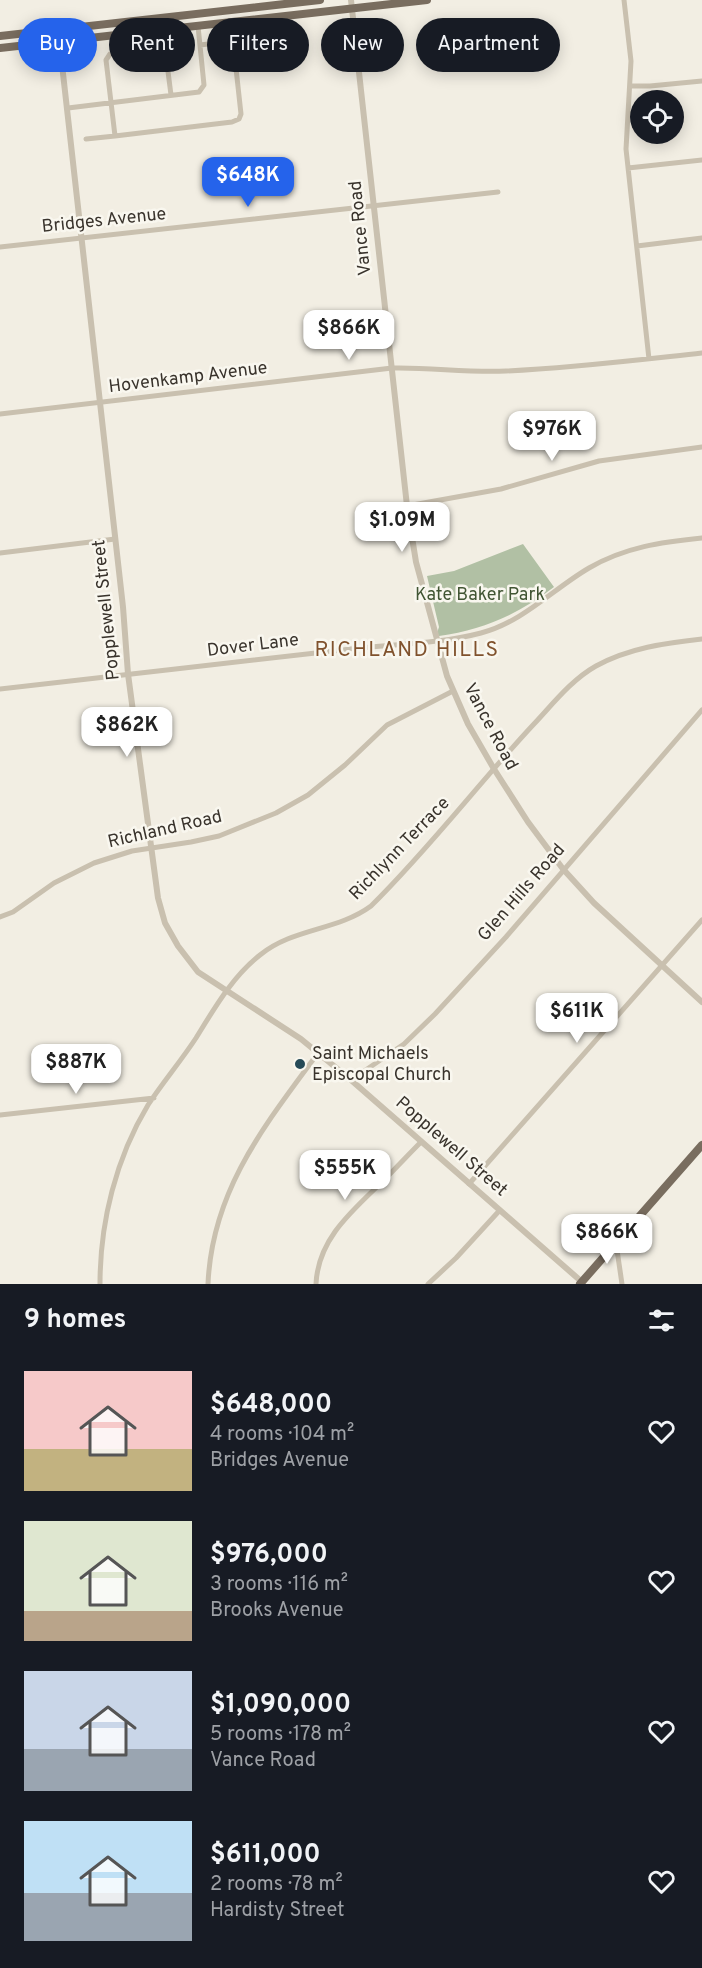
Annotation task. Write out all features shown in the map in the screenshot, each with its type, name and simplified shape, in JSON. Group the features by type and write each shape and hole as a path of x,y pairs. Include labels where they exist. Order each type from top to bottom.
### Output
{"main road":[{"path":"97,25 320,0"},
{"path":"97,37 198,26 351,4 427,0"},
{"path":"0,36 18,34"},
{"path":"0,48 18,46"},
{"path":"581,1283 702,1145"}],"street":[{"path":"624,0 631,61 626,149 649,359"},
{"name":"Vance Road","path":"351,4 407,506 416,562 453,691 494,769 528,822 563,869 594,903 702,1002"},
{"path":"68,108 199,92 204,85 198,26"},
{"path":"87,139 232,122 239,119 241,114 233,40 200,45"},
{"path":"115,136 106,60 110,54 165,48 171,95"},
{"name":"Popplewell Street","path":"64,72 128,674 150,848 158,898 165,922 178,946 198,972 282,1026 318,1053 581,1283"},
{"path":"630,86 702,81"},
{"path":"628,168 702,160"},
{"name":"Bridges Avenue","path":"0,247 498,192"},
{"path":"637,246 702,238"},
{"name":"Hovenkamp Avenue","path":"0,414 392,368 415,367 464,372 505,372 702,353"},
{"path":"407,506 468,497 599,461 702,447"},
{"name":"Dover Lane","path":"0,689 437,641 478,634 504,625 531,609 588,568 610,557 646,544 702,538"},
{"path":"0,553 115,539"},
{"name":"Richlynn Terrace","path":"100,1284 104,1232 120,1163 137,1125 227,991 260,955 281,941 300,933 341,923 371,906 567,689 595,667 637,649 702,639"},
{"name":"Richland Road","path":"0,917 13,912 54,883 79,869 118,854 191,843 219,836 276,813 308,795 345,765 387,725 453,691"},
{"name":"Glen Hills Road","path":"351,1080 391,1054 435,1014 506,937 702,710"},
{"path":"469,1184 702,920"},
{"path":"208,1284 213,1246 233,1180 254,1143 318,1053"},
{"path":"0,1115 154,1098"},
{"path":"316,1284 318,1268 334,1231 346,1216 421,1142"},
{"path":"428,1284 456,1258 500,1210"},
{"path":"616,1243 622,1284"}],"green space":[{"name":"Kate Baker Park","path":"523,544 554,587 514,613 500,619 471,630 439,636 427,576 454,571"}],"place":[{"name":"Saint Michaels Episcopal Church","path":"300,1064"}],"district":[{"name":"RICHLAND HILLS","path":"407,650"}]}
